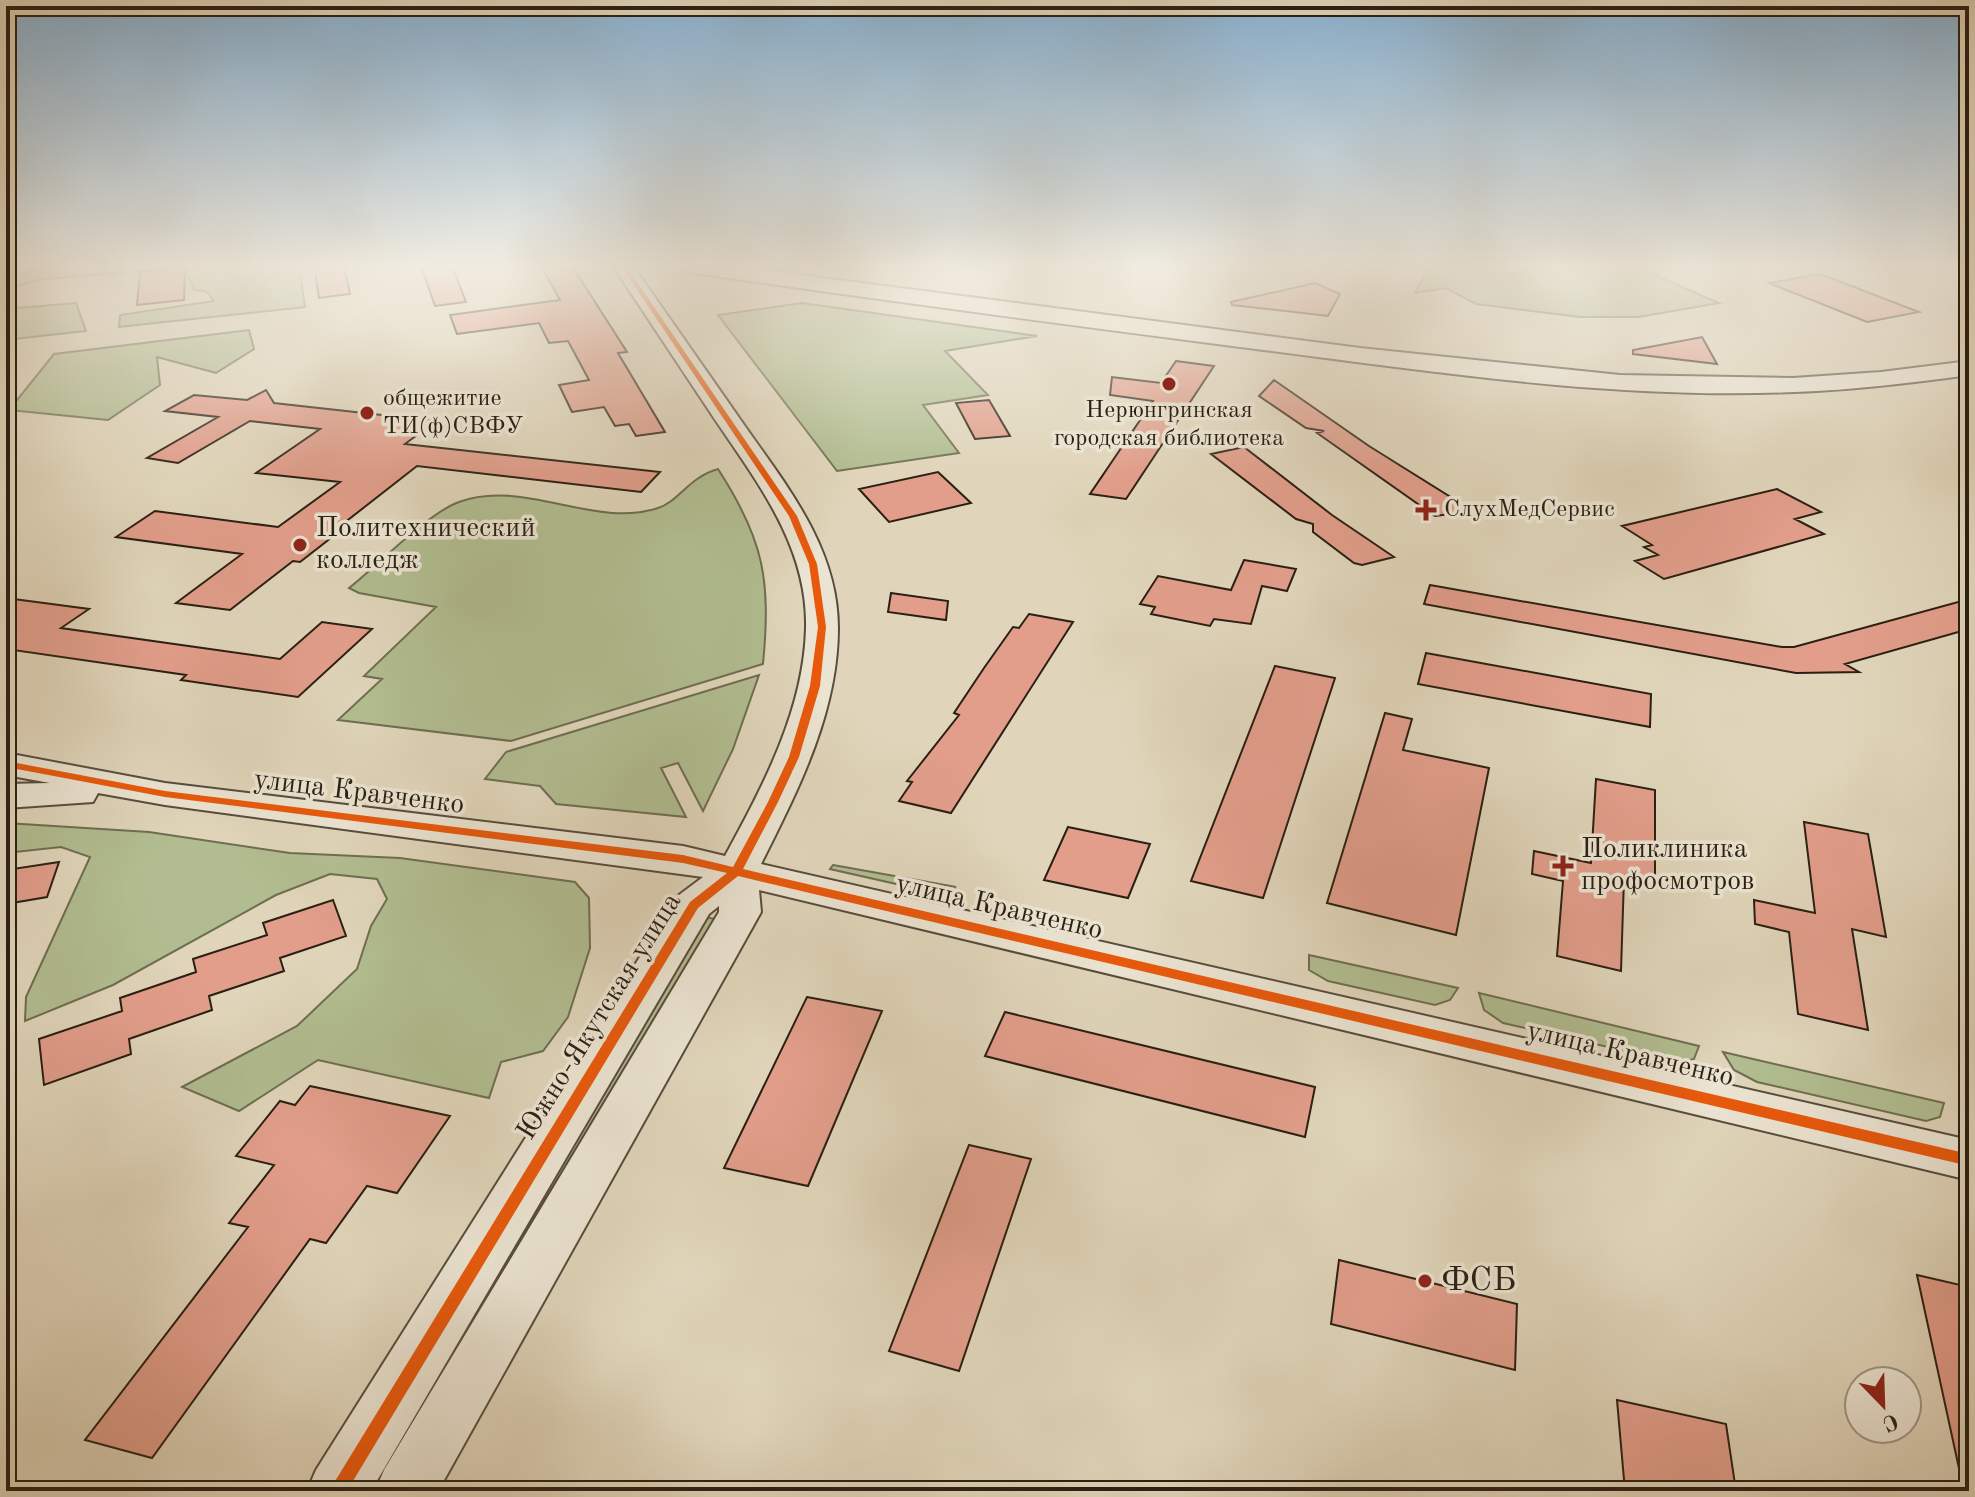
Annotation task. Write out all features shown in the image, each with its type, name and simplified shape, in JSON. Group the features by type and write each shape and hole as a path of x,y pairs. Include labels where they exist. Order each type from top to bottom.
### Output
{"street":[{"name":"Южно-Якутская улица","path":"337,1491 694,905 737,871 794,757 815,686 822,627 813,564 793,516 755,455 672,336"},
{"path":"1225,336 1587,381 1669,387 1821,387 1969,368"},
{"name":"улица Кравченко","path":"6,764 165,794 474,830 683,859 1969,1160"},
{"path":"6,796 165,794"},
{"path":"405,1491 740,912 737,871"}],"green space":[{"path":"6,336 43,336 6,340"},
{"path":"201,336 251,336 254,349 216,373 157,357 160,385 108,420 9,410 54,354"},
{"path":"734,336 1037,336 945,351 988,395 923,405 959,453 837,471"},
{"path":"718,469 746,518 761,562 766,608 763,664 511,741 338,720 382,679 364,676 436,607 359,593 349,588 433,517 459,502 483,496 533,499 609,513 634,513 665,505 699,478"},
{"path":"759,675 733,749 703,811 678,763 661,768 686,817 556,804 540,786 485,779 506,752"},
{"path":"6,823 149,832 290,853 400,858 575,882 589,898 590,948 568,1017 543,1051 501,1062 489,1098 318,1060 239,1111 182,1087 297,1026 357,969 371,926 387,899 377,879 330,874 276,895 113,985 25,1021 26,997 90,857 61,847 6,853"},
{"path":"833,865 956,887 936,893 830,869"},
{"path":"703,917 716,919 380,1491 359,1491"},
{"path":"1309,955 1458,988 1450,1000 1435,1005 1328,981 1309,970"},
{"path":"1479,993 1699,1046 1694,1059 1678,1063 1503,1023 1484,1010"},
{"path":"1723,1052 1944,1103 1940,1117 1926,1121 1757,1082 1734,1070"}],"building":[{"path":"545,336 617,336 627,352 618,353 665,432 636,436 629,424 615,426 604,407 572,412 559,385 589,380 568,341 549,343"},
{"path":"1702,337 1717,364 1633,354 1633,350"},
{"path":"1176,361 1214,366 1126,499 1090,494 1153,401 1110,395 1112,377 1161,383"},
{"path":"1274,380 1369,446 1473,511 1435,516 1317,433 1324,431 1306,428 1259,396"},
{"path":"266,390 274,403 436,421 405,444 660,472 641,492 417,466 330,534 336,534 300,562 293,561 230,610 176,603 242,554 116,537 155,511 278,527 340,482 256,473 320,429 250,421 178,463 147,458 218,417 165,411 194,395 247,400"},
{"path":"989,400 1010,436 975,439 956,403"},
{"path":"1244,447 1332,515 1394,557 1362,565 1354,563 1313,532 1313,524 1296,519 1211,454"},
{"path":"938,472 971,503 889,522 859,489"},
{"path":"1777,489 1821,512 1795,519 1824,534 1664,579 1635,561 1658,555 1644,547 1652,545 1622,526"},
{"path":"1244,560 1296,569 1287,591 1262,586 1251,624 1214,619 1210,626 1151,614 1155,607 1140,604 1158,576 1231,590"},
{"path":"1430,585 1782,647 1794,647 1969,599 1969,629 1845,664 1859,672 1796,673 1424,604"},
{"path":"891,593 948,601 946,620 888,612"},
{"path":"6,598 89,609 61,628 280,659 322,622 372,629 298,697 181,680 186,675 6,649"},
{"path":"1029,614 1073,622 951,813 899,801 912,782 907,781 959,715 954,713 984,668 1013,627 1019,628"},
{"path":"1426,653 1651,694 1650,727 1418,684"},
{"path":"1275,666 1335,678 1263,898 1191,881"},
{"path":"1385,713 1412,719 1403,750 1489,768 1456,935 1327,903"},
{"path":"1596,779 1655,790 1655,885 1624,878 1621,971 1557,956 1563,881 1532,874 1534,851 1591,863"},
{"path":"1804,822 1868,834 1886,937 1852,929 1868,1030 1798,1014 1789,932 1755,924 1754,900 1815,913"},
{"path":"1068,827 1150,844 1128,898 1044,880"},
{"path":"59,862 47,897 6,904 6,870"},
{"path":"333,900 346,936 280,958 284,971 209,996 212,1010 129,1039 131,1054 44,1085 39,1039 122,1011 120,998 196,972 193,959 267,935 263,923"},
{"path":"807,997 882,1011 808,1186 724,1168"},
{"path":"1005,1012 1315,1087 1305,1137 985,1056"},
{"path":"310,1086 450,1116 397,1193 367,1186 326,1243 310,1239 152,1458 85,1440 248,1227 229,1223 274,1165 236,1156 280,1101 295,1105"},
{"path":"969,1145 1031,1159 959,1371 889,1351"},
{"path":"1339,1260 1517,1304 1515,1370 1331,1324"},
{"path":"1917,1275 1969,1287 1969,1472 1960,1473"},
{"path":"1617,1400 1726,1424 1736,1491 1625,1491"}],"cycle path":[{"path":"337,1491 694,905 737,871 794,757 815,686 822,627 813,564 793,516 671,336"},
{"path":"6,764 165,794 683,859 1969,1160"}],"place":[{"name":"Нерюнгринская городская библиотека","path":"1169,384"},
{"name":"общежитие ТИ(ф)СВФУ","path":"367,413"},
{"name":"СлухМедСервис","path":"1426,510"},
{"name":"Политехнический колледж","path":"300,545"},
{"name":"Поликлиника профосмотров","path":"1563,866"},
{"name":"ФСБ","path":"1425,1281"}]}
